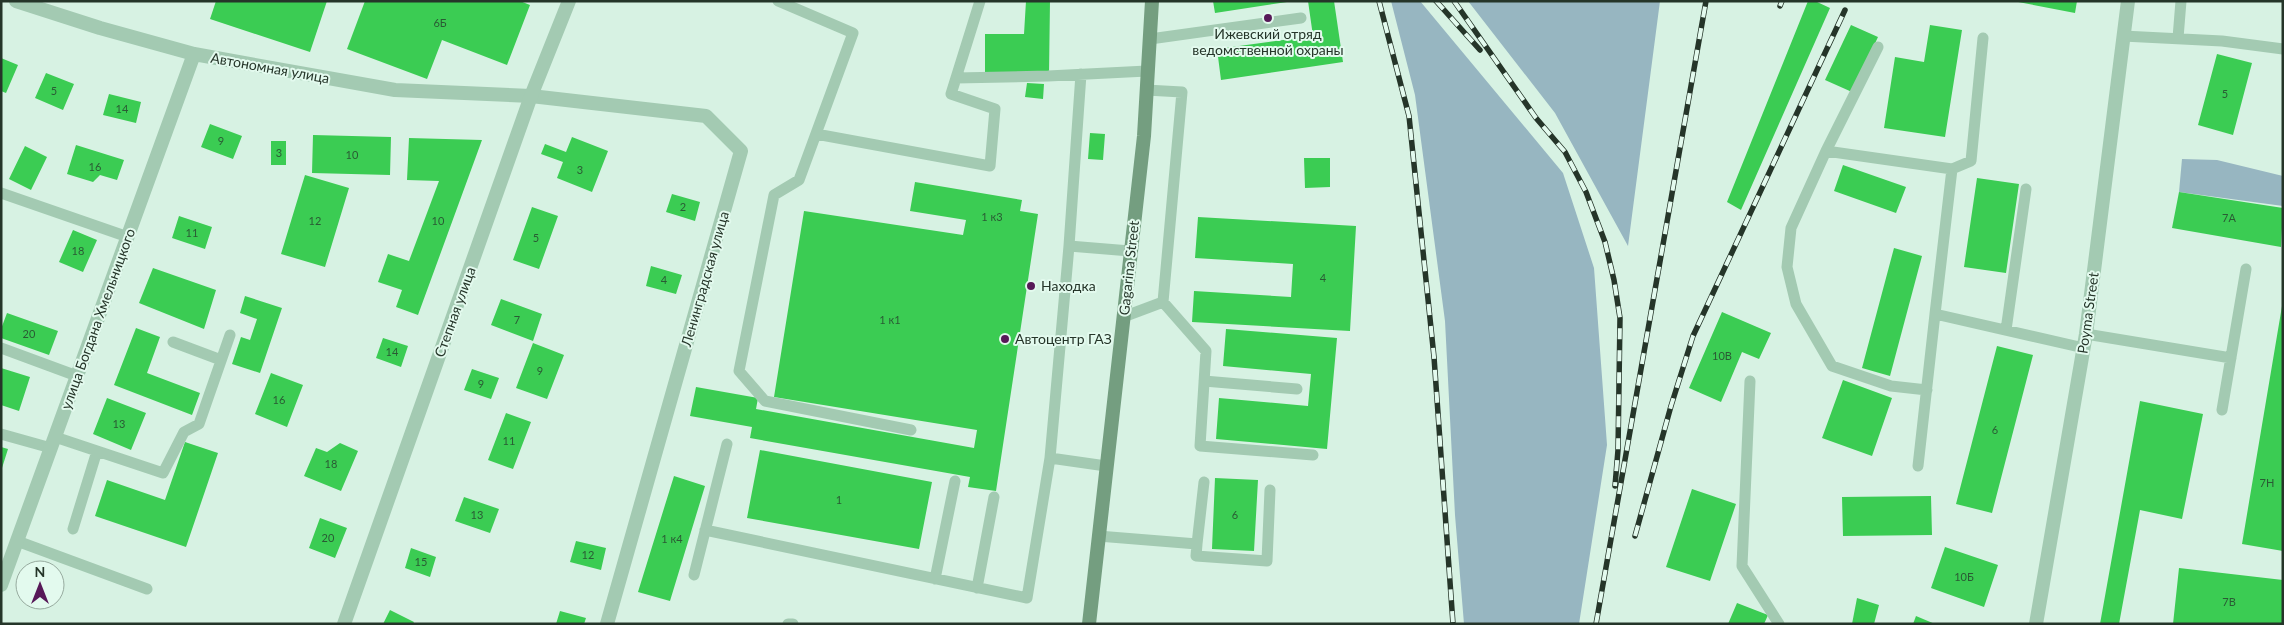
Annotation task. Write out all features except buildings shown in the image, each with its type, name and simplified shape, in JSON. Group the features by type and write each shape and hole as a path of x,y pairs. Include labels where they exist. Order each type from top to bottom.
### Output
{"main road":[{"name":"Gagarina Street","path":"1089,624 1144,136 1152,1"}],"street":[{"name":"Автономная улица","path":"16,1 100,28 194,54 395,90 531,96"},
{"name":"Степная улица","path":"344,624 531,96 569,1"},
{"name":"Poyma Street","path":"2036,624 2085,341 2128,1"},
{"name":"улица Богдана Хмельницкого","path":"1,585 194,54"},
{"name":"Ленинградская улица","path":"531,96 706,116 742,151 607,624"}],"lane":[{"path":"778,1 853,33 799,180 774,196 739,371 765,401 911,430"},
{"path":"816,134 990,166 995,109 951,94 980,1"},
{"path":"2178,38 2181,1"},
{"path":"1150,39 1301,18"},
{"path":"2123,36 2222,41 2283,49"},
{"path":"1826,151 1952,169 1971,161 1983,38"},
{"path":"1878,48 1826,151 1791,228 1787,267 1796,304 1832,366 1891,386 1927,390"},
{"path":"956,78 1148,71"},
{"path":"705,530 1027,598 1050,458 1069,246 1081,74"},
{"path":"1146,90 1182,92 1162,302 1206,351 1200,446 1313,455"},
{"path":"1918,466 1952,169"},
{"path":"2006,330 2026,189"},
{"path":"1,193 128,237"},
{"path":"1069,246 1130,251"},
{"path":"2222,410 2246,269"},
{"path":"1123,317 1162,302"},
{"path":"1935,314 2006,330 2231,358"},
{"path":"1,434 97,451 163,473 184,432 199,424 230,335"},
{"path":"173,342 221,360"},
{"path":"1,348 77,376"},
{"path":"1204,381 1297,389"},
{"path":"1750,381 1742,566 1779,624"},
{"path":"694,575 727,444"},
{"path":"73,529 97,451"},
{"path":"1050,458 1106,466"},
{"path":"935,579 955,481"},
{"path":"1204,482 1196,556 1267,562 1270,490"},
{"path":"977,588 994,497"},
{"path":"1098,536 1197,544"},
{"path":"17,541 148,589"}],"shaded area":[{"path":"1391,1 1420,1 1563,173 1594,268 1607,445 1579,624 1464,624 1455,515 1445,321 1415,95"},
{"path":"1468,1 1660,1 1628,246 1555,113"},
{"path":"2182,159 2217,160 2283,176 2283,206 2179,192"}],"railway":[{"path":"1379,1 1409,116 1434,357 1453,624"},
{"path":"1436,1 1480,50"},
{"path":"1454,1 1536,118 1565,152 1586,192 1605,242 1620,318 1618,450 1615,486"},
{"path":"1596,624 1706,1"},
{"path":"1780,6 1782,1"},
{"path":"1635,536 1671,406 1693,336 1845,10"}],"place":[{"name":"Ижевский отряд ведомственной охраны","path":"1268,18"},
{"name":"Находка","path":"1031,286"},
{"name":"Автоцентр ГАЗ","path":"1005,339"}]}
